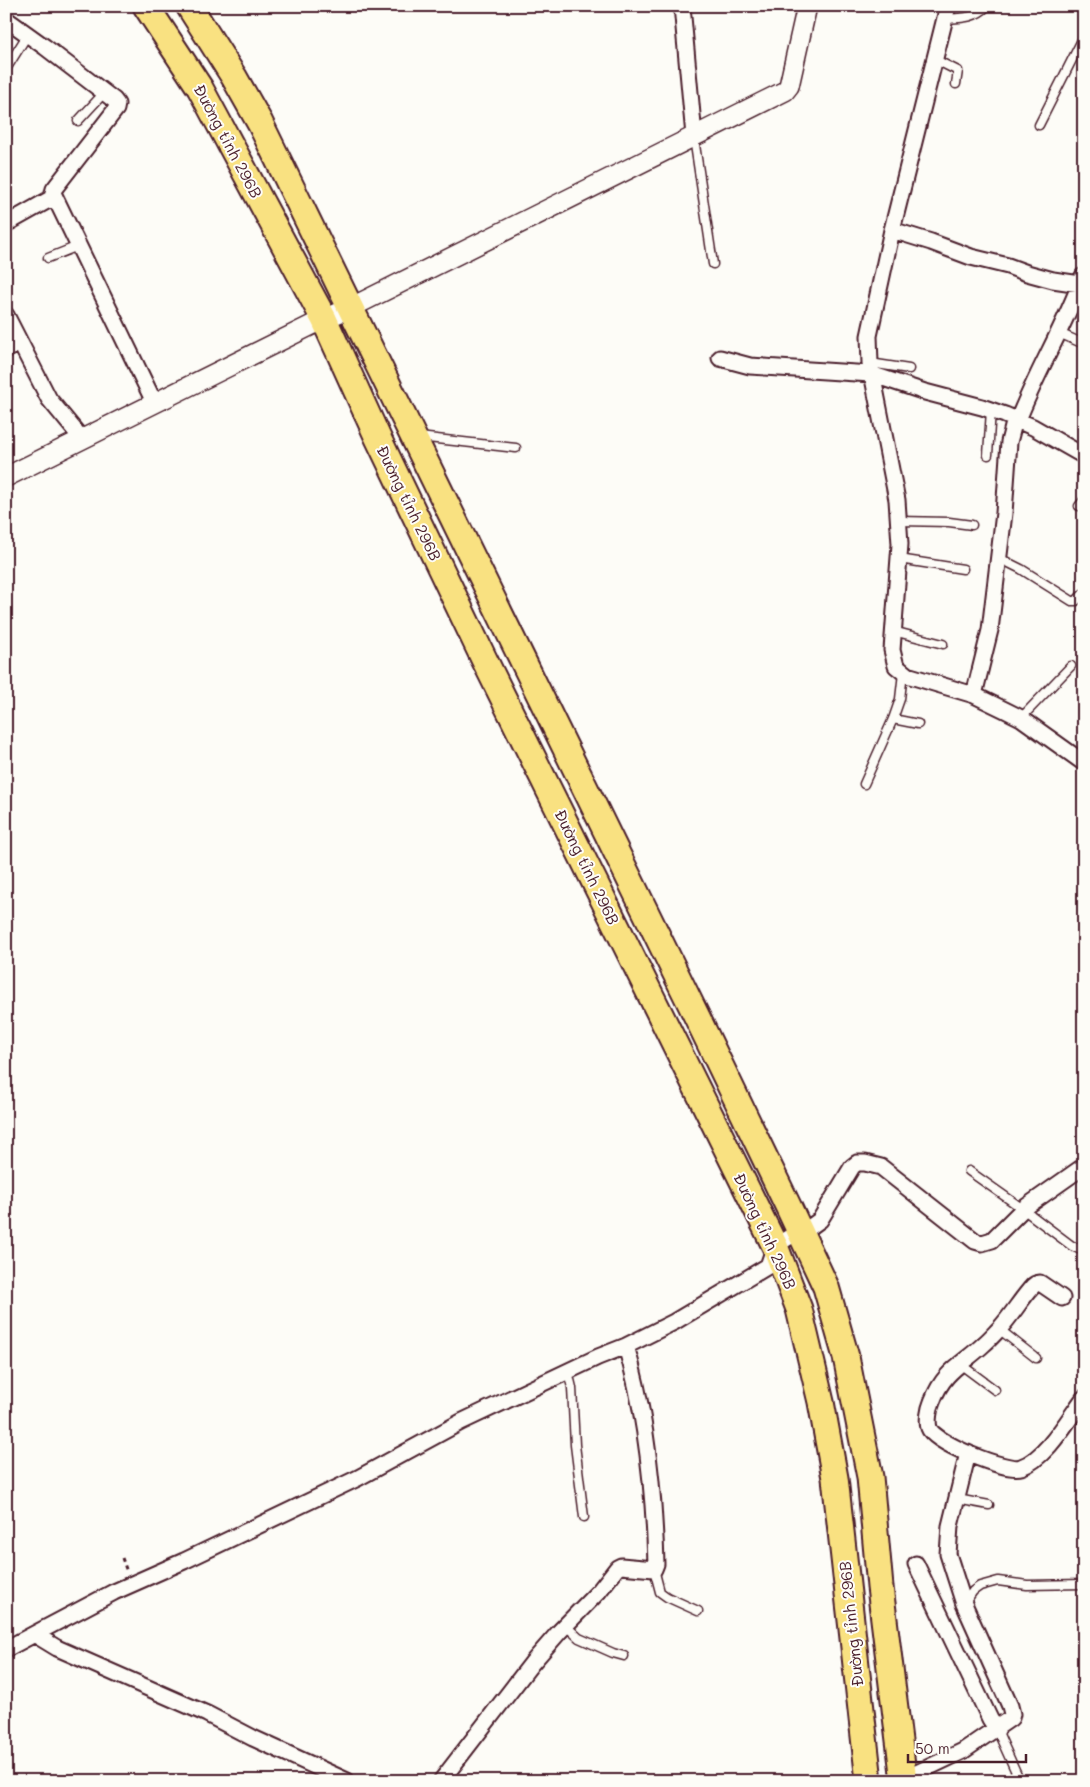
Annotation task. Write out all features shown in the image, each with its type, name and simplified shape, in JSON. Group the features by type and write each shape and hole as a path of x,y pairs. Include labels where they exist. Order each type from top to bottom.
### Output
{"main road":[{"name":"Đường tỉnh 296B","path":"146,6 200,88 324,320 378,438 484,659 775,1246 799,1309 809,1347 835,1478 869,1781"},
{"name":"Đường tỉnh 296B","path":"188,6 234,77 260,124 525,663 802,1233 826,1287 846,1357 870,1477 880,1587 904,1780"}],"street":[{"path":"682,6 694,136"},
{"path":"6,477 785,91 789,86 807,6"},
{"path":"946,13 892,230 869,336 871,368 897,500 900,559 892,650 896,666 903,673 974,695 1021,718 1084,763"},
{"path":"6,20 28,34 117,104 116,109 54,189 54,197 155,404"},
{"path":"6,224 54,197"},
{"path":"892,230 971,257 1008,266 1027,274 1053,280 1083,281 1016,420 1009,442 999,558 990,630 974,695"},
{"path":"6,315 50,399 82,439"},
{"path":"6,350 20,342"},
{"path":"720,358 750,366 871,368 937,396 992,410 1033,427 1084,456"},
{"path":"6,1649 114,1592 184,1561 358,1478 461,1422 682,1318 768,1266 775,1246 792,1236 802,1233 820,1220 852,1167 858,1163 881,1167 975,1241 982,1243 992,1240 1023,1209 1084,1166"},
{"path":"1062,1298 1037,1283 999,1329 945,1377 929,1411 929,1428 933,1435 968,1453 985,1460 1019,1468 1034,1461 1048,1446 1084,1398"},
{"path":"441,1781 526,1670 565,1625 599,1591 617,1568 621,1566 654,1569 656,1559 649,1459 635,1376 626,1346"},
{"path":"904,1780 963,1751 1008,1722 1012,1714 1001,1684 964,1604 948,1554 950,1526 968,1453"},
{"path":"916,1564 997,1730"},
{"path":"34,1634 57,1648 207,1714 253,1738 347,1781"}],"lane":[{"path":"946,13 967,18 978,15 987,6"},
{"path":"6,70 28,34"},
{"path":"1040,125 1084,36"},
{"path":"934,60 958,71 956,84"},
{"path":"78,121 104,93"},
{"path":"694,136 713,264"},
{"path":"48,258 78,246"},
{"path":"1059,333 1084,344"},
{"path":"871,368 909,369"},
{"path":"988,455 992,410"},
{"path":"412,436 516,448"},
{"path":"898,521 949,522 972,525"},
{"path":"999,558 1021,569 1072,601 1076,601 1084,593"},
{"path":"900,559 963,569"},
{"path":"893,632 943,644"},
{"path":"1021,718 1071,666"},
{"path":"864,784 894,719 900,700 903,673"},
{"path":"894,719 918,724"},
{"path":"969,1171 1072,1246 1081,1250 1084,1248"},
{"path":"999,1329 1036,1358"},
{"path":"960,1364 996,1390"},
{"path":"568,1371 572,1388 575,1445 584,1517"},
{"path":"957,1499 989,1505"},
{"path":"654,1569 660,1592 698,1611"},
{"path":"964,1604 972,1591 980,1586 998,1581 1027,1585 1084,1584"},
{"path":"565,1625 580,1638 624,1656"},
{"path":"997,1730 1020,1781"}]}
